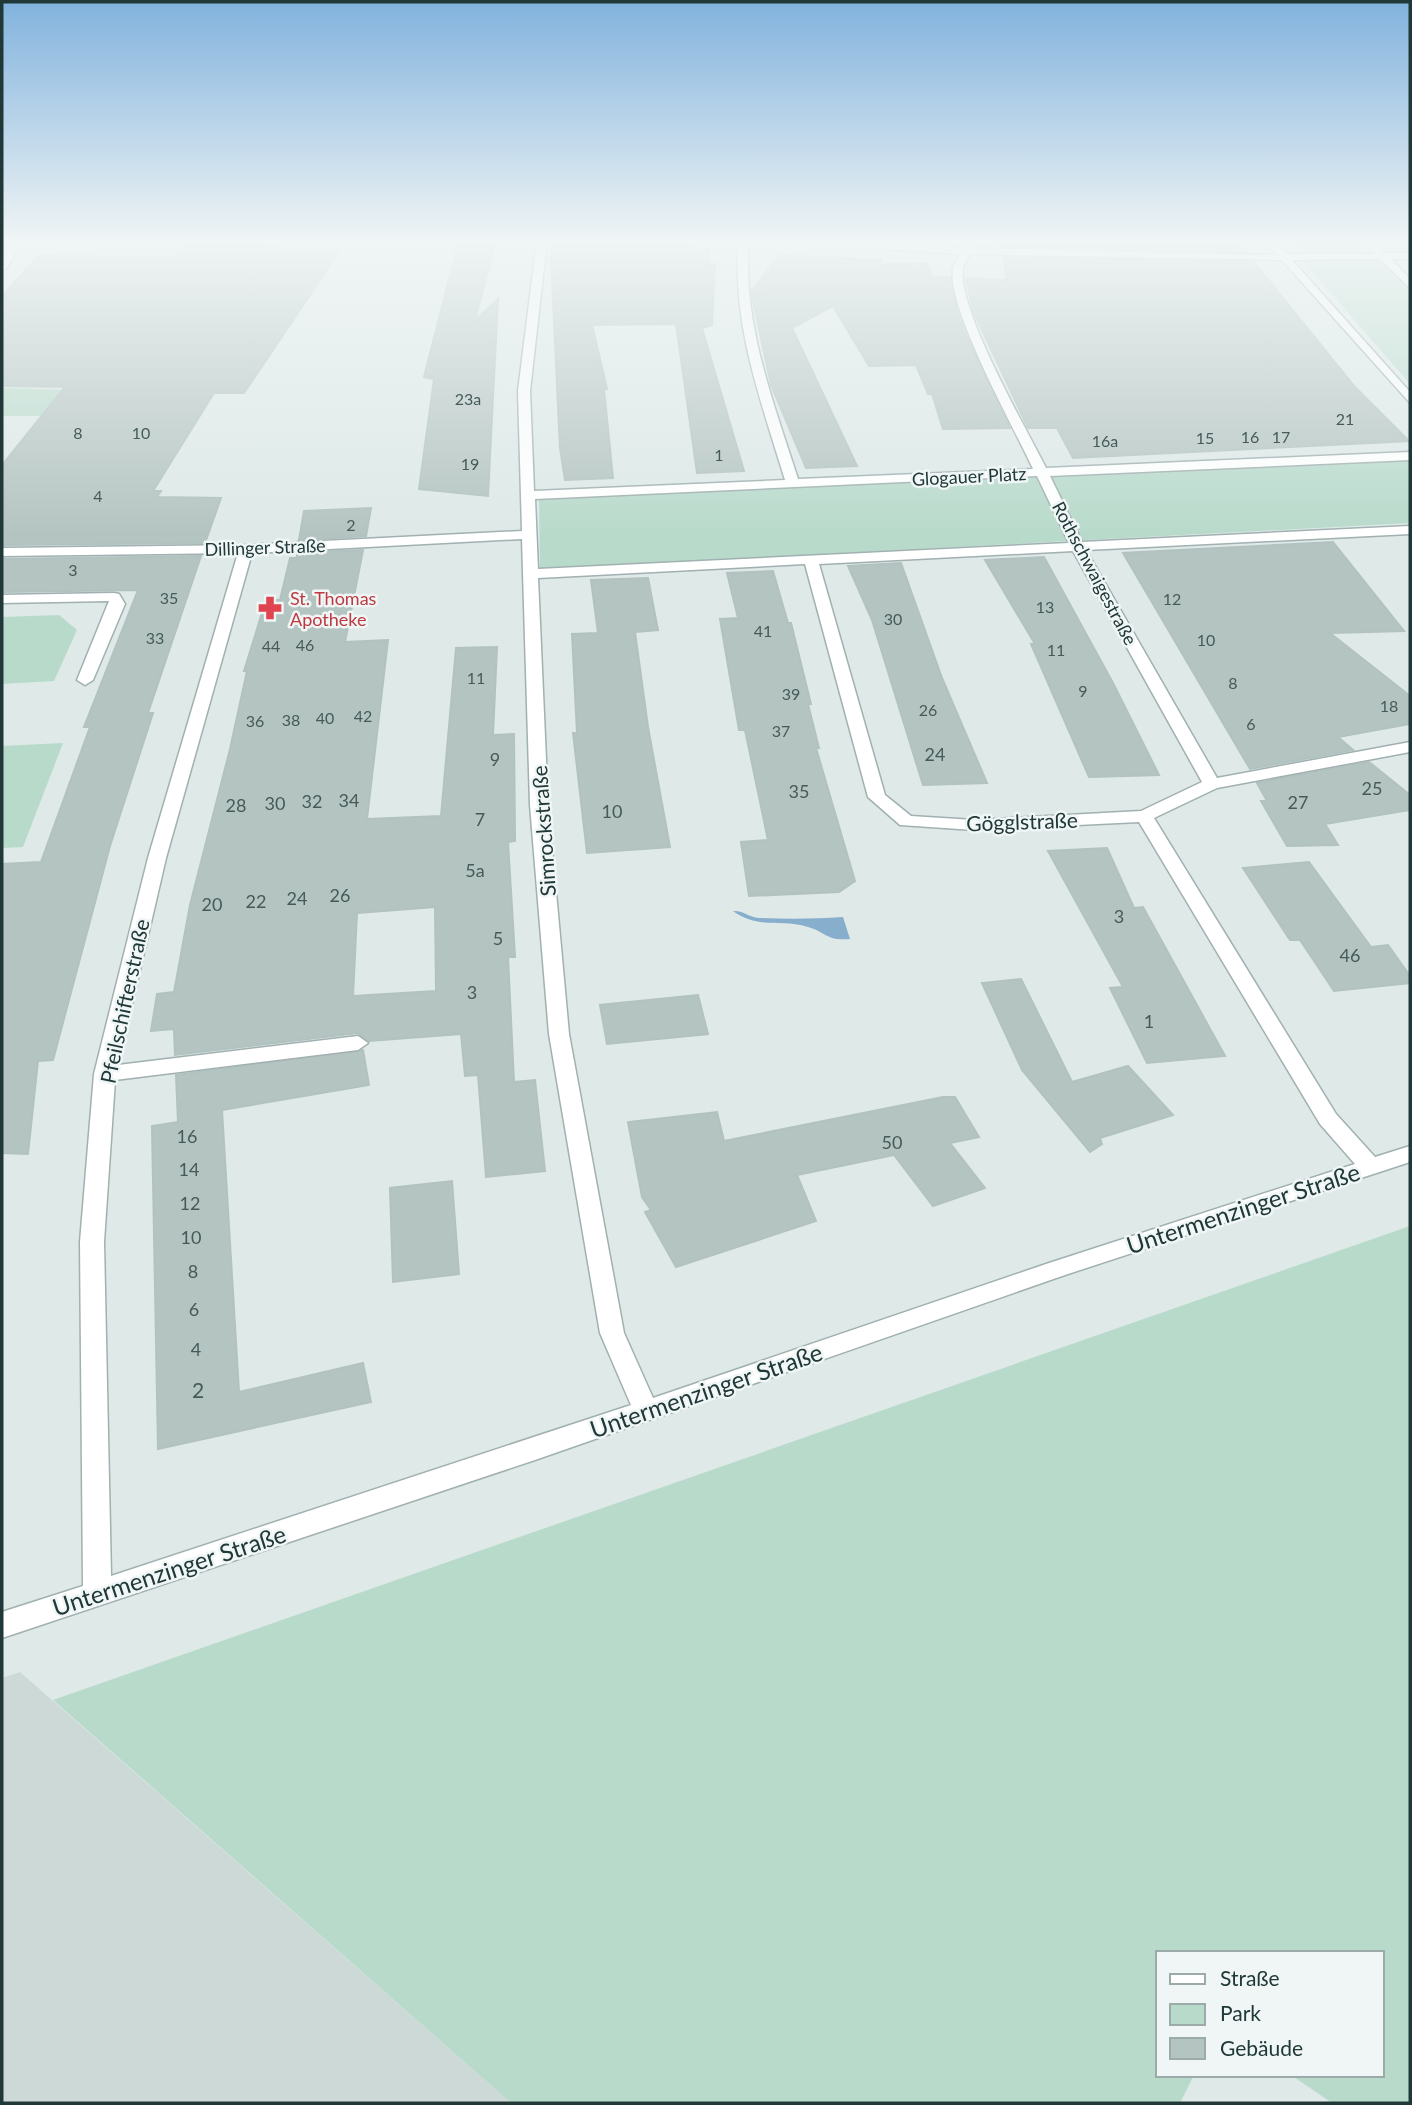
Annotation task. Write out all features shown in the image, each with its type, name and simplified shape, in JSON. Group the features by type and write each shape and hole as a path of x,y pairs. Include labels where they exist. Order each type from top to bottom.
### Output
{"street":[{"name":"Simrockstraße","path":"530,338 524,391 539,805 559,1034 612,1333 646,1411"},
{"path":"751,338 754,356 793,485"},
{"name":"Rothschwaigestraße","path":"977,338 1078,548 1212,784"},
{"path":"1356,338 1410,399"},
{"name":"Glogauer Platz","path":"528,495 1410,456"},
{"path":"530,574 1410,530"},
{"name":"Dillinger Straße","path":"2,552 246,549 528,536"},
{"name":"Pfeilschifterstraße","path":"97,1593 92,1242 106,1074 160,846 246,549"},
{"name":"Gögglstraße","path":"811,561 877,797 906,821 974,825 1143,816 1212,784 1410,747"},
{"path":"2,599 114,597 118,604 85,680"},
{"path":"1143,816 1328,1119 1370,1166"},
{"path":"106,1074 358,1043"},
{"name":"Untermenzinger Straße","path":"2,1625 646,1411 1044,1273 1410,1153"}],"shaded area":[{"path":"20,1672 511,2103 2,2103 2,1678"}],"green space":[{"path":"1370,338 1410,338 1410,384"},
{"path":"3,388 184,393 168,416 2,416"},
{"path":"1410,460 1410,523 540,569 539,497"},
{"path":"59,615 77,630 54,681 2,684 2,617"},
{"path":"63,743 23,847 2,848 2,746"},
{"path":"1410,1226 1410,2103 1332,2103 1294,2077 1384,2077 1384,1951 1156,1951 1156,2077 1193,2077 1180,2103 511,2103 53,1700"}],"water":[{"path":"733,911 759,918 843,917 850,939 831,938 815,929 798,925 752,920"}],"building":[{"path":"2,338 281,338 244,393 214,393 153,491 161,491 157,497 221,498 205,543 2,545 2,465 65,387 2,386"},
{"path":"434,338 496,338 488,496 419,489 434,379 424,377"},
{"path":"555,338 595,338 607,389 604,389 613,478 565,480 560,448"},
{"path":"678,338 705,338 744,471 697,473"},
{"path":"761,338 797,338 857,466 806,468 771,385"},
{"path":"852,338 967,338 1010,428 943,429 932,394 928,394 916,365 869,366"},
{"path":"986,338 1315,338 1354,386 1409,441 1073,458 1057,428 1028,428"},
{"path":"371,508 366,536 299,540 304,511"},
{"path":"1333,542 1404,631 1330,633 1410,696 1410,724 1338,737 1353,750 1250,769 1123,553"},
{"path":"363,550 345,642 388,640 367,819 441,816 456,648 497,647 493,735 514,734 515,841 508,842 515,957 508,957 514,1082 535,1080 545,1171 486,1177 478,1075 465,1076 461,1034 369,1041 358,1033 175,1055 174,1029 151,1031 157,994 174,992 190,905 247,671 244,671 266,600 280,600 290,558 297,558 297,553","holes":["435,907 436,991 353,996 357,913"]},
{"path":"201,556 148,713 153,713 110,846 53,1060 38,1061 28,1154 2,1153 2,864 41,862 90,727 84,727 138,590 2,592 2,559"},
{"path":"1044,557 1113,683 1159,775 1089,777 1031,644 1035,644 985,560"},
{"path":"901,563 942,678 987,783 923,785 872,620 848,566"},
{"path":"773,571 788,623 791,623 811,704 808,704 819,748 816,748 855,881 839,892 749,896 741,842 768,840 745,730 739,730 720,619 738,618 727,573"},
{"path":"648,578 658,630 635,632 648,727 670,847 587,853 573,733 577,733 572,634 598,633 591,580"},
{"path":"1369,762 1410,795 1410,810 1325,824 1338,845 1287,846 1261,801 1267,801 1257,783"},
{"path":"1107,848 1134,908 1143,907 1225,1056 1147,1063 1110,988 1123,987 1048,851"},
{"path":"1309,862 1371,947 1388,945 1410,976 1410,983 1334,991 1300,940 1290,940 1243,868"},
{"path":"1021,979 1072,1082 1128,1066 1173,1115 1100,1138 1102,1144 1090,1152 1022,1070 982,983"},
{"path":"698,995 708,1034 607,1044 600,1005"},
{"path":"363,1050 369,1085 222,1110 239,1392 363,1363 371,1402 158,1449 152,1126 178,1122 176,1075"},
{"path":"943,1097 955,1097 979,1137 950,1143 985,1188 933,1206 894,1155 797,1175 816,1221 676,1267 645,1212 651,1210 642,1197 628,1122 717,1112 724,1141"},
{"path":"452,1181 459,1274 393,1282 390,1188"}],"place":[{"name":"St. Thomas Apotheke","path":"270,608"}]}
